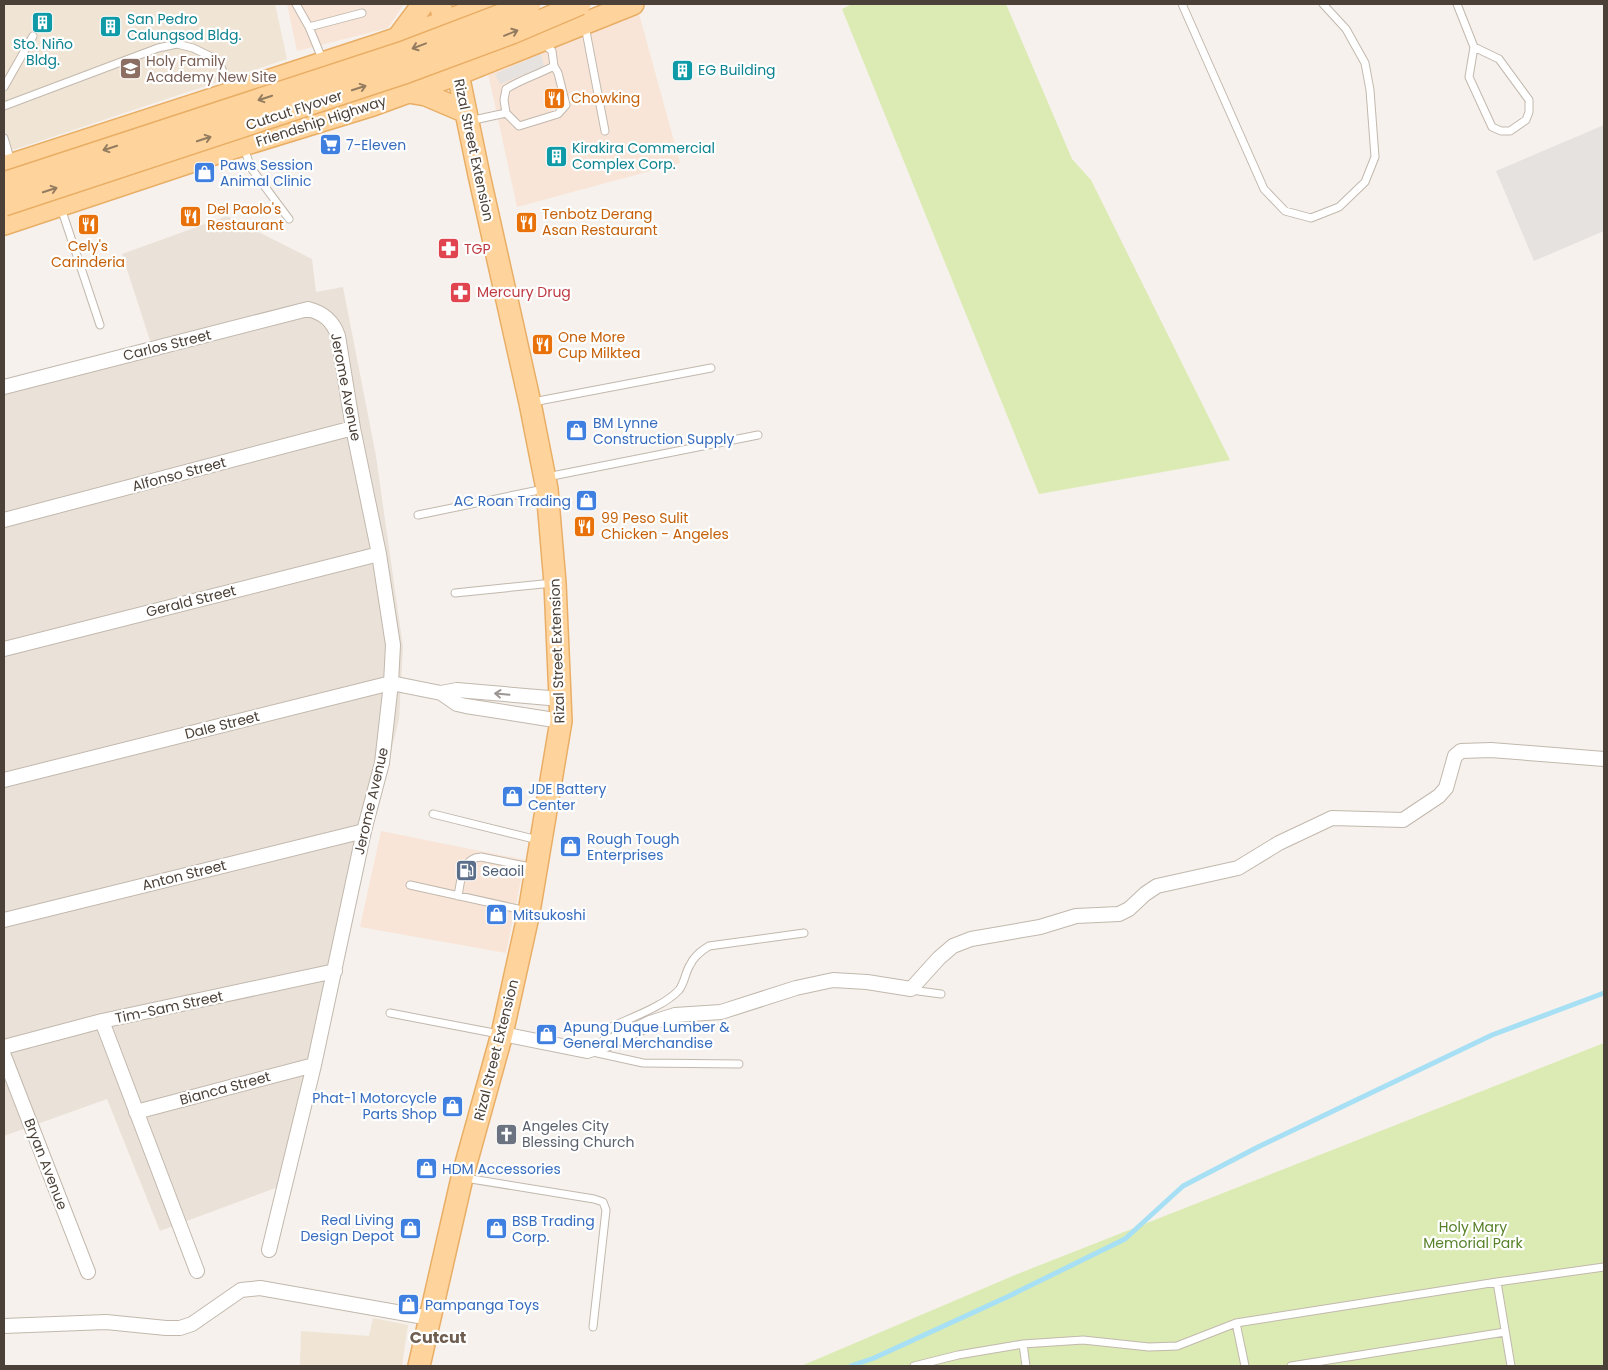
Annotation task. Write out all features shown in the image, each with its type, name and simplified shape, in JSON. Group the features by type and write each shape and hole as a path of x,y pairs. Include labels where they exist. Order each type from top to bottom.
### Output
{"main road":[{"path":"397,39 423,4"},
{"path":"6,171 237,91 397,39 442,13 488,4"},
{"name":"Cutcut Flyover","path":"6,171 401,53 530,4"},
{"path":"574,4 583,15 586,15"},
{"name":"Friendship Highway","path":"4,224 244,145 373,105 542,42 586,15 633,4"},
{"name":"Rizal Street Extension","path":"419,1366 462,1178 502,1034 530,912 561,722 556,583 545,483 530,403 458,74 442,13"},
{"name":"Cutcut Flyover","path":"4,205 407,72 512,33 586,15"},
{"path":"408,92 426,95 467,117"}],"street":[{"name":"Carlos Street","path":"4,387 308,309 322,314 329,319"},
{"name":"Jerome Avenue","path":"269,1250 314,1065 364,831 382,763 391,683 393,645 379,554 338,336 335,326 329,319"},
{"name":"Alfonso Street","path":"4,520 354,428"},
{"name":"Gerald Street","path":"4,649 379,554"},
{"name":"Dale Street","path":"4,780 391,683 441,693 457,690 561,699"},
{"name":"Dale Street","path":"441,693 457,704 561,722"},
{"path":"520,715 523,696"},
{"path":"502,1034 588,1051 650,1023 675,1015 721,1012 796,988 833,980 867,982 911,990 939,958 953,946 971,939 1040,928 1076,916 1119,914 1129,909 1157,886 1238,868 1279,843 1332,818 1403,820 1439,796 1446,788 1455,756 1461,751 1491,750 1604,758"},
{"name":"Anton Street","path":"4,920 364,831"},
{"name":"Tim-Sam Street","path":"4,1047 102,1021 335,970"},
{"path":"102,1021 197,1272"},
{"name":"Bryan Avenue","path":"4,1056 88,1272"},
{"name":"Bianca Street","path":"136,1112 314,1065"},
{"path":"4,1326 106,1322 180,1328 192,1324 241,1290 260,1288 430,1318"}],"lane":[{"path":"296,4 309,27 324,63"},
{"path":"1182,4 1264,189 1285,211 1311,218 1339,206 1365,182 1375,157 1370,90 1365,63 1346,29 1323,4"},
{"path":"1457,4 1474,47 1468,77 1492,127 1510,132 1526,120 1529,112 1529,100 1499,59 1474,47"},
{"path":"309,27 362,13"},
{"path":"586,15 605,131"},
{"path":"4,87 33,36"},
{"path":"542,42 552,51 554,66 558,73 566,105 561,112 519,126 506,113 504,100 506,89 554,66"},
{"path":"4,106 141,53 176,44 193,48 218,60 226,79 237,91"},
{"path":"467,117 506,113"},
{"path":"4,138 6,171"},
{"path":"244,145 251,168 288,220"},
{"path":"60,205 100,325"},
{"path":"530,403 711,368"},
{"path":"418,515 545,483 758,435"},
{"path":"456,593 556,583"},
{"path":"433,814 541,841"},
{"path":"458,896 465,866 474,857 536,868"},
{"path":"410,885 530,912"},
{"path":"602,1046 607,1031 613,1026 661,1003 678,990 686,980 689,966 698,953 709,946 804,933"},
{"path":"911,990 941,994"},
{"path":"390,1014 502,1034"},
{"path":"588,1051 643,1063 739,1064"},
{"path":"462,1178 603,1202 606,1210 593,1327"},
{"path":"914,1366 958,1355 1024,1344 1083,1340 1149,1348 1177,1346 1236,1323 1604,1267"},
{"path":"1497,1282 1511,1366"},
{"path":"1236,1323 1244,1366"},
{"path":"1291,1366 1505,1332"},
{"path":"1024,1344 1026,1366"}],"shaded area":[{"name":"Holy Family Academy New Site","path":"4,4 275,4 287,59 4,153"},
{"path":"287,4 404,4 388,28 297,51"},
{"path":"638,10 680,163 517,207 488,73"},
{"path":"541,54 544,66 500,84 495,74"},
{"path":"1604,125 1604,231 1534,261 1496,171"},
{"path":"227,216 312,259 316,292 343,287 376,456 403,647 399,719 286,1184 160,1231 107,1099 4,1136 4,387 153,350 122,254"},
{"path":"381,831 525,860 506,953 360,927"},
{"path":"373,1318 408,1325 402,1366 300,1366 301,1331 369,1336"}],"green space":[{"path":"852,4 1006,4 1072,159 1091,180 1230,460 1039,494 842,9"},
{"name":"Holy Mary Memorial Park","path":"1604,1043 1604,1366 801,1366 1020,1273"}],"waterway":[{"path":"851,1366 874,1358 1007,1297 1125,1239 1183,1186 1258,1147 1492,1035 1604,993"}],"place":[{"name":"Sto. Niño Bldg.","path":"43,22"},
{"name":"San Pedro Calungsod Bldg.","path":"111,27"},
{"name":"Holy Family Academy New Site","path":"130,69"},
{"name":"EG Building","path":"682,70"},
{"name":"Chowking","path":"555,98"},
{"name":"7-Eleven","path":"330,145"},
{"name":"Kirakira Commercial Complex Corp.","path":"556,156"},
{"name":"Paws Session Animal Clinic","path":"204,173"},
{"name":"Del Paolo's Restaurant","path":"191,217"},
{"name":"Tenbotz Derang Asan Restaurant","path":"526,222"},
{"name":"Cely's Carinderia","path":"88,224"},
{"name":"TGP","path":"448,249"},
{"name":"Mercury Drug","path":"461,292"},
{"name":"One More Cup Milktea","path":"542,345"},
{"name":"BM Lynne Construction Supply","path":"577,431"},
{"name":"AC Roan Trading","path":"587,501"},
{"name":"99 Peso Sulit Chicken - Angeles","path":"585,526"},
{"name":"JDE Battery Center","path":"512,797"},
{"name":"Rough Tough Enterprises","path":"571,847"},
{"name":"Seaoil","path":"466,871"},
{"name":"Mitsukoshi","path":"497,915"},
{"name":"Apung Duque Lumber & General Merchandise","path":"547,1035"},
{"name":"Phat-1 Motorcycle Parts Shop","path":"453,1106"},
{"name":"Angeles City Blessing Church","path":"506,1134"},
{"name":"HDM Accessories","path":"426,1169"},
{"name":"Real Living Design Depot","path":"410,1228"},
{"name":"BSB Trading Corp.","path":"496,1229"},
{"name":"Pampanga Toys","path":"409,1305"}],"district":[{"name":"Cutcut","path":"438,1337"}]}
